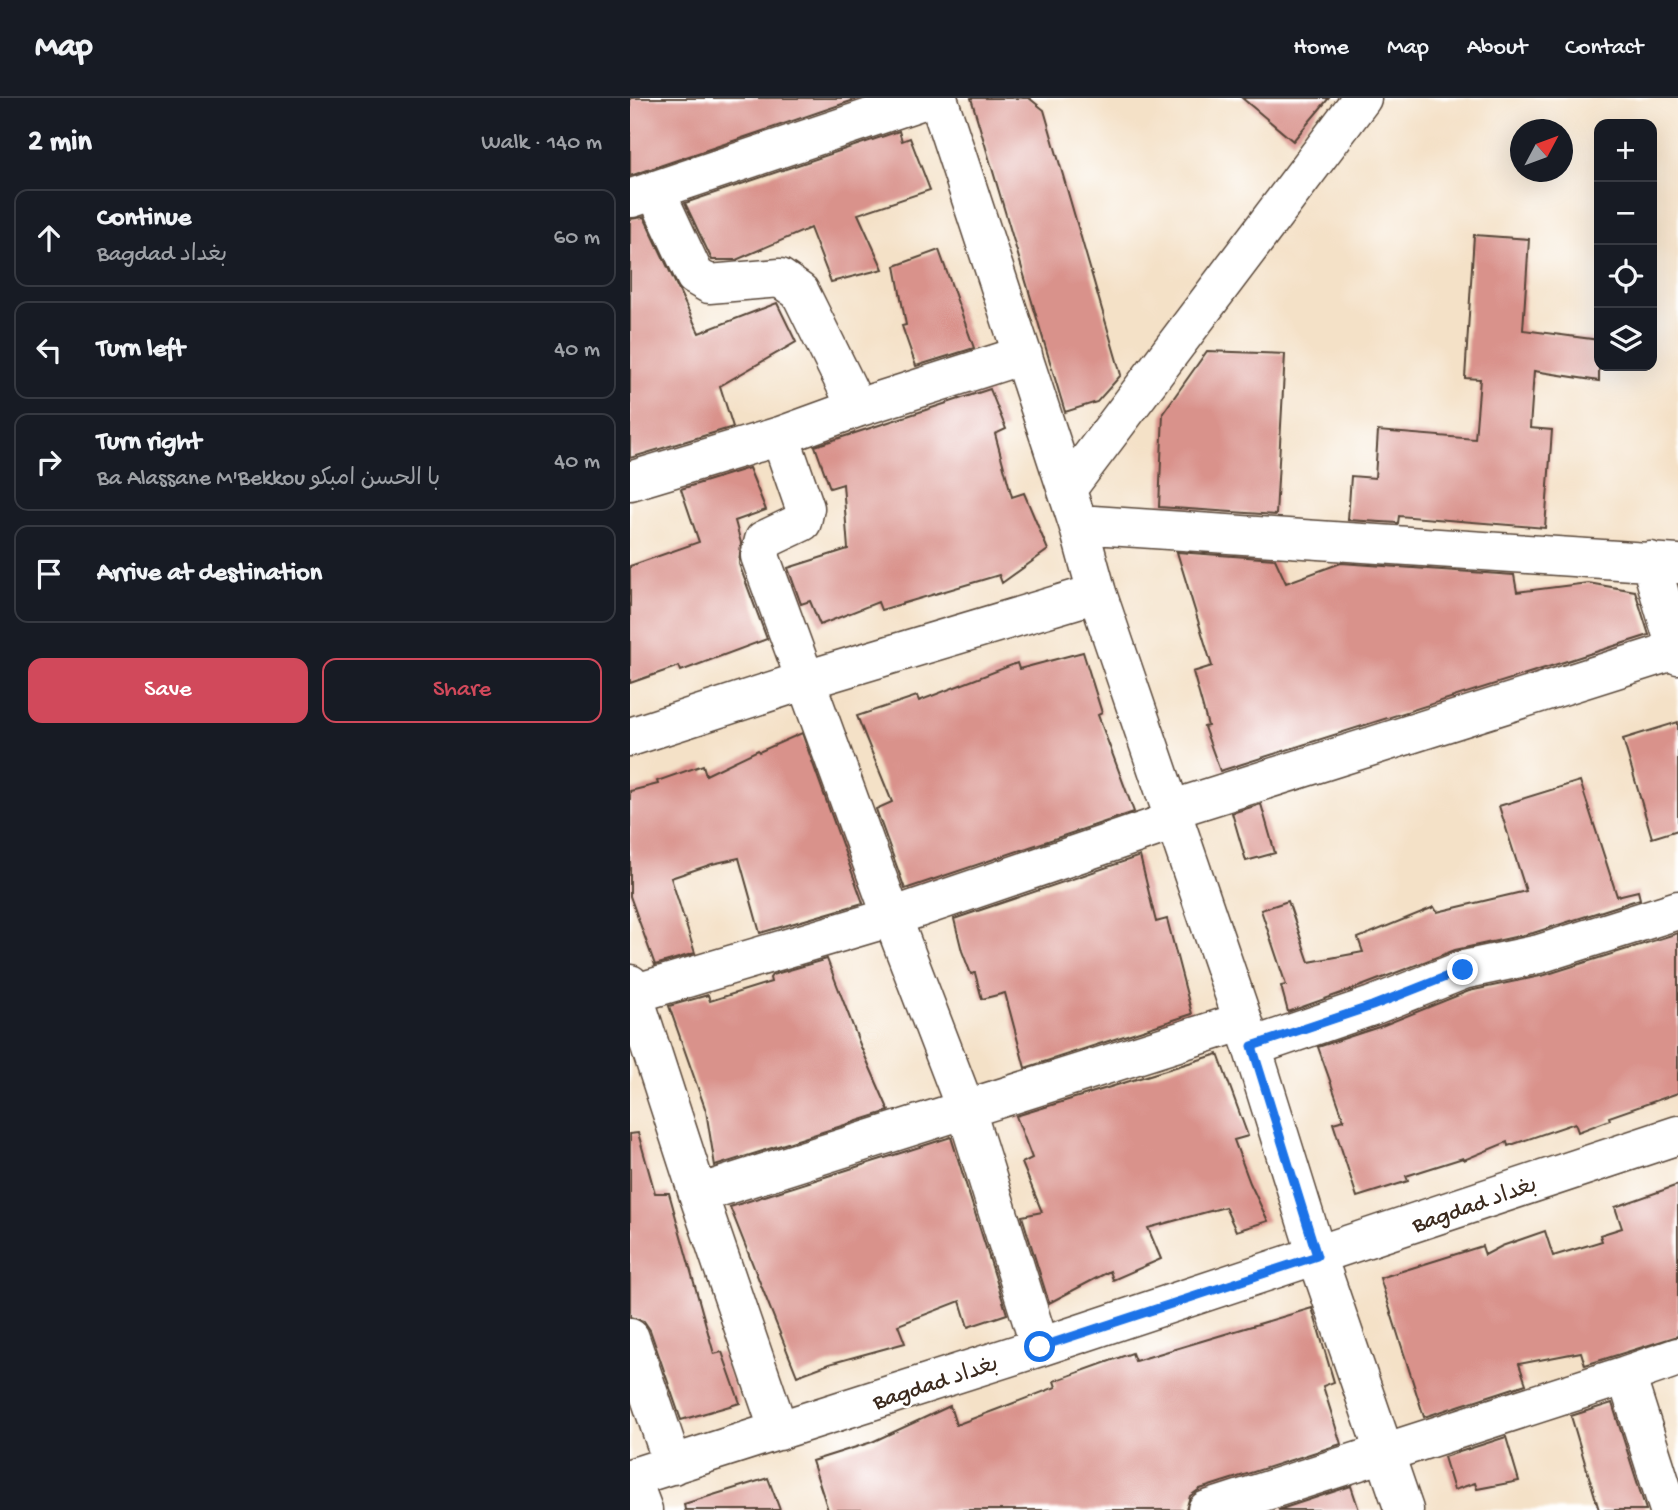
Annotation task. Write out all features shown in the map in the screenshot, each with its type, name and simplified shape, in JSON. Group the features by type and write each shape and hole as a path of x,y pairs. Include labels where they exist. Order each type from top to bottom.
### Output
{"street":[{"path":"857,408 800,292 780,278 709,284 695,276 642,194 929,98"},
{"path":"938,98 1073,507 1097,593 1247,1034 1317,1256 1404,1510"},
{"path":"1073,507 1362,98"},
{"path":"630,481 780,436 857,408 1023,355"},
{"path":"780,436 805,508 802,522 764,540 760,556 965,1110 1040,1347"},
{"path":"779,1431 631,989 892,917 1172,815 1677,653 1664,563 1073,507"},
{"path":"630,737 806,680 1097,593"},
{"path":"698,1194 965,1110 1247,1034 1372,1006 1463,970 1539,954 1678,910"},
{"name":"Bagdad بغداد","path":"635,1489 673,1465 1040,1347 1678,1135"},
{"path":"630,1338 673,1465"},
{"path":"1207,1510 1678,1357"},
{"path":"1626,1375 1669,1510"}],"building":[{"path":"630,98 860,98 630,176"},
{"path":"971,98 1029,98 1044,110 1121,375 1097,402 1065,412"},
{"path":"1242,98 1329,98 1293,141"},
{"path":"899,131 902,141 910,138 930,190 858,214 883,269 831,282 810,228 736,260 712,260 685,203"},
{"path":"644,217 699,333 777,303 796,342 720,386 733,427 630,458 630,219"},
{"path":"1474,235 1529,239 1523,330 1594,339 1594,371 1599,371 1599,381 1534,371 1530,428 1552,430 1545,528 1399,516 1398,523 1348,520 1351,476 1375,478 1378,431 1475,439 1480,379 1465,378"},
{"path":"939,250 974,348 916,366 902,326 906,325 895,266"},
{"path":"1207,351 1285,354 1276,515 1159,507 1163,413"},
{"path":"990,389 1006,429 995,434 1012,497 1024,493 1048,550 1002,583 999,575 881,610 878,602 820,625 810,601 801,604 788,568 848,549 843,484 830,488 815,446"},
{"path":"749,468 766,510 735,521 741,543 739,564 767,639 681,671 679,666 630,683 630,566 699,542 681,489"},
{"path":"1177,552 1275,559 1286,583 1341,563 1514,575 1517,592 1588,583 1635,591 1649,635 1220,771 1204,727 1208,726 1193,672 1212,666"},
{"path":"1083,652 1102,713 1098,715 1134,812 905,889 876,809 892,802 857,716 917,696 919,701 1017,663 1019,669"},
{"path":"1678,722 1678,830 1652,838 1623,739"},
{"path":"802,733 863,903 760,933 739,858 712,864 671,878 695,953 655,965 630,896 630,791 658,784 657,781 703,765 706,775"},
{"path":"1580,781 1617,896 1638,891 1640,899 1533,933 1455,950 1288,1012 1281,986 1286,985 1261,910 1288,901 1309,962 1363,952 1358,938 1434,907 1437,912 1526,891 1499,806"},
{"path":"1261,804 1275,853 1246,861 1232,813"},
{"path":"1140,856 1156,922 1167,919 1192,1014 1025,1068 1005,993 982,999 975,973 971,974 962,951 954,919"},
{"path":"1678,933 1678,1093 1609,1117 1610,1120 1578,1132 1575,1123 1508,1146 1507,1142 1464,1160 1463,1158 1406,1176 1408,1181 1357,1197 1333,1123 1344,1120 1318,1047 1379,1027 1469,991 1545,975"},
{"path":"827,959 889,1111 715,1166 706,1111 669,1006 708,995 710,1001 771,982 772,975"},
{"path":"1218,1054 1248,1136 1234,1140 1268,1221 1236,1231 1225,1207 1148,1228 1161,1259 1113,1280 1110,1271 1049,1303 1022,1216 1042,1212 1022,1163 1032,1158 1016,1116"},
{"path":"638,1133 655,1193 669,1193 714,1354 722,1352 740,1403 681,1420 650,1330 644,1321 630,1317 630,1134"},
{"path":"951,1137 1007,1314 968,1327 960,1301 898,1325 905,1343 829,1364 797,1376 730,1207"},
{"path":"1678,1185 1678,1336 1585,1365 1581,1352 1519,1364 1526,1384 1424,1417 1380,1278 1482,1246 1485,1255 1545,1231 1553,1256 1602,1241 1600,1235 1622,1228 1615,1207"},
{"path":"1312,1308 1334,1382 1323,1386 1341,1444 1200,1489 1190,1496 1186,1510 828,1510 812,1461 872,1442 950,1406 956,1425 1056,1387 1054,1381 1132,1353 1135,1361"},
{"path":"1612,1403 1646,1510 1599,1510 1571,1416"},
{"path":"1506,1437 1519,1481 1477,1489 1475,1483 1454,1490 1444,1457"},
{"path":"768,1478 780,1510 685,1510 684,1504"},
{"path":"1351,1486 1359,1510 1278,1510"}],"route":[{"path":"1040,1347 1317,1256 1252,1046 1372,1006 1463,970"}]}
